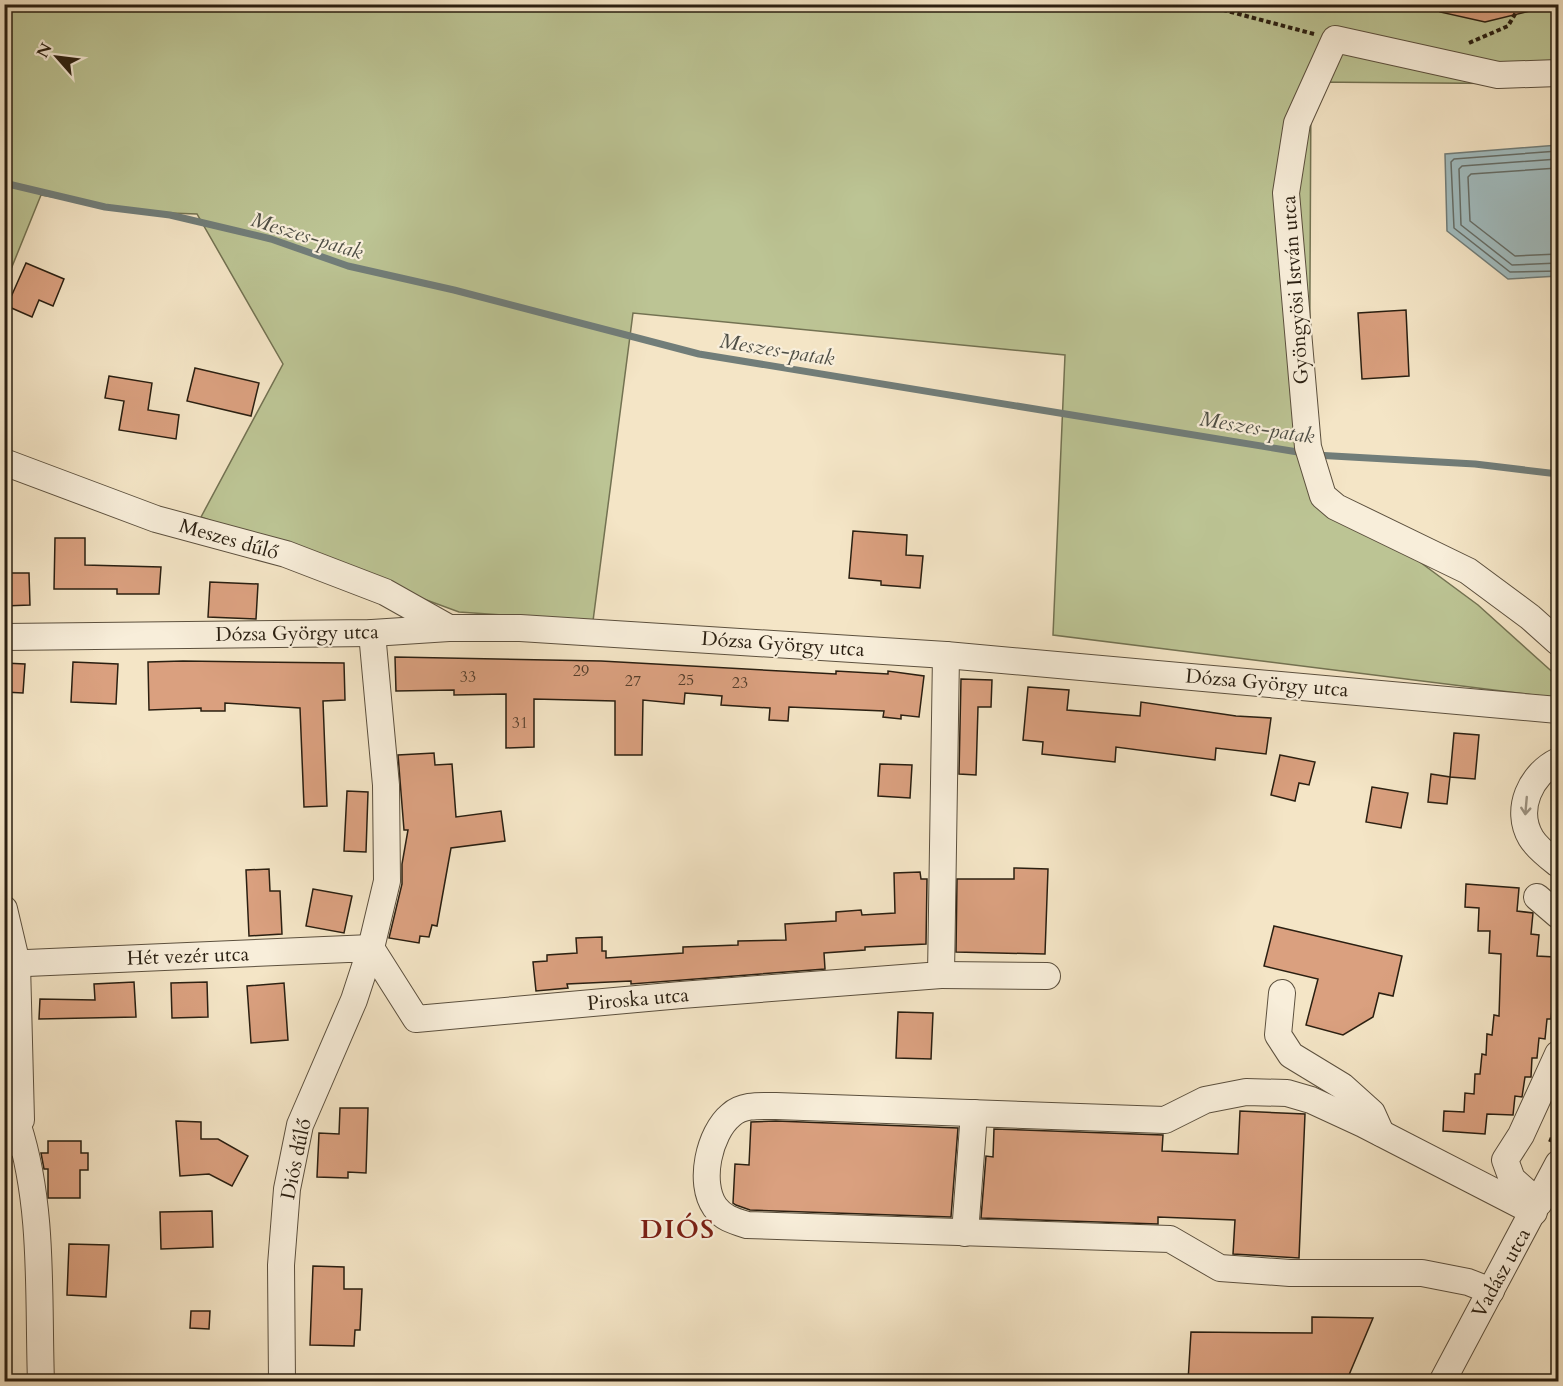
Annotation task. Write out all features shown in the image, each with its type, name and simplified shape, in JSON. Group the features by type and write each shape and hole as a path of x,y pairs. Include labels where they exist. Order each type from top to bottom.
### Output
{"street":[{"path":"1335,39 1498,75 1558,73"},
{"name":"Gyöngyösi István utca","path":"1335,39 1296,123 1286,193 1310,456 1323,496 1336,507 1468,572 1558,642"},
{"name":"Meszes dűlő","path":"4,462 156,519 286,555 385,592 449,628"},
{"name":"Dózsa György utca","path":"4,637 372,633 449,628 520,628 946,655 1558,710"},
{"path":"371,948 387,881 386,785 372,633"},
{"path":"946,655 941,975 1047,976"},
{"path":"1558,761 1534,781 1524,800 1530,838 1558,864"},
{"path":"1537,897 1558,915"},
{"path":"4,909 11,964 21,1120 11,1136 29,1161 36,1231 41,1382"},
{"name":"Hét vezér utca","path":"11,964 371,948"},
{"name":"Piroska utca","path":"371,948 416,1019 941,975"},
{"name":"Diós dűlő","path":"282,1382 281,1265 289,1178 300,1125 354,1000 371,948"},
{"path":"1282,993 1278,1035 1292,1055 1342,1086 1372,1113 1381,1133"},
{"path":"1536,1207 1512,1179 1505,1160 1521,1135 1558,1054"},
{"path":"1491,1291 1468,1282 1422,1273 1290,1273 1220,1268 1170,1239 747,1225 726,1219 714,1206 708,1188 707,1167 718,1131 730,1115 746,1107 776,1106 1165,1120 1205,1100 1246,1092 1287,1093 1311,1100 1536,1207"},
{"path":"965,1233 974,1113"},
{"name":"Vadász utca","path":"1442,1382 1558,1164"}],"path":[{"path":"1201,4 1335,39"},
{"path":"1438,61 1508,26 1521,4"}],"green space":[{"path":"5,5 1558,5 1558,84 1311,82 1309,480 1478,605 1558,677 1558,698 1053,635 1065,355 633,313 593,621 459,612 201,517 283,364 197,214 142,212 41,195 5,284"}],"water":[{"path":"1558,145 1558,276 1508,279 1447,231 1445,154"}],"building":[{"path":"1440,4 1529,4 1530,11 1485,22 1440,12"},
{"path":"26,263 64,279 53,306 39,300 32,317 7,306"},
{"path":"1406,310 1409,376 1362,379 1358,313"},
{"path":"195,368 259,383 251,416 187,401"},
{"path":"109,376 152,383 148,410 179,415 176,439 119,430 124,401 105,398"},
{"path":"853,531 907,535 906,555 923,556 920,588 881,585 881,581 849,578"},
{"path":"55,538 85,538 85,565 161,567 159,594 117,594 117,589 54,589"},
{"path":"4,573 29,573 30,605 4,606"},
{"path":"210,582 258,584 256,619 208,617"},
{"path":"395,657 601,661 836,674 836,671 888,674 888,671 924,676 919,717 901,715 901,719 883,717 884,711 789,707 788,721 769,720 770,708 721,705 722,696 685,693 684,704 643,700 642,755 615,755 615,701 534,699 534,747 506,748 506,694 454,695 454,690 396,691"},
{"path":"73,662 118,664 116,704 71,702"},
{"path":"148,662 344,663 345,700 323,701 327,806 304,807 300,708 225,703 225,711 201,711 201,708 149,710"},
{"path":"4,663 25,664 23,693 4,692"},
{"path":"961,679 992,680 991,707 978,707 976,775 959,774"},
{"path":"1028,687 1069,690 1067,710 1140,716 1141,702 1236,716 1271,718 1266,754 1216,748 1215,760 1116,747 1115,762 1042,754 1043,742 1023,740"},
{"path":"1454,733 1479,735 1475,779 1450,777"},
{"path":"434,753 435,765 452,764 456,817 501,811 505,841 451,848 437,926 432,925 429,937 420,936 419,943 389,938 402,884 402,864 408,830 404,830 398,755"},
{"path":"1280,755 1315,762 1309,785 1299,783 1295,801 1271,795"},
{"path":"880,764 912,765 910,798 878,796"},
{"path":"1431,774 1450,777 1447,804 1428,802"},
{"path":"1372,787 1408,793 1401,828 1366,822"},
{"path":"347,791 368,792 366,852 344,851"},
{"path":"1014,868 1048,869 1045,954 956,952 957,879 1014,879"},
{"path":"269,869 270,891 280,891 282,934 249,936 246,870"},
{"path":"920,872 921,879 927,879 926,944 865,947 865,950 824,953 825,969 631,984 631,981 567,984 568,988 536,991 533,962 547,961 547,955 577,953 576,938 602,937 602,951 606,951 606,958 683,953 683,947 738,945 738,941 786,940 785,924 836,921 836,912 861,910 862,915 895,913 894,873"},
{"path":"1466,884 1519,888 1517,911 1533,913 1531,934 1539,935 1537,956 1555,957 1553,977 1558,977 1556,1000 1553,1000 1551,1019 1547,1019 1545,1039 1539,1038 1537,1058 1532,1058 1531,1077 1525,1077 1522,1097 1515,1096 1513,1115 1487,1114 1485,1134 1443,1131 1444,1111 1464,1112 1465,1093 1474,1094 1475,1074 1480,1074 1482,1054 1486,1055 1487,1034 1492,1035 1494,1015 1499,1016 1501,954 1489,953 1490,931 1478,931 1479,908 1465,907"},
{"path":"313,889 352,896 344,933 306,926"},
{"path":"1274,926 1402,956 1393,996 1379,993 1373,1017 1343,1035 1306,1025 1318,979 1264,966"},
{"path":"134,982 136,1017 39,1019 40,999 95,1000 94,984"},
{"path":"207,982 208,1017 172,1018 171,983"},
{"path":"284,983 288,1040 251,1043 247,986"},
{"path":"898,1012 933,1013 931,1059 896,1058"},
{"path":"340,1108 368,1108 366,1173 348,1172 348,1178 317,1177 319,1133 339,1134"},
{"path":"1240,1111 1305,1114 1299,1258 1233,1254 1235,1220 1158,1217 1158,1224 981,1218 986,1156 993,1157 994,1129 1163,1135 1162,1151 1238,1154"},
{"path":"176,1121 201,1122 201,1139 218,1139 248,1156 232,1186 209,1174 180,1176"},
{"path":"751,1122 958,1128 951,1217 750,1210 736,1205 733,1203 735,1164 749,1165"},
{"path":"48,1141 81,1141 81,1153 88,1153 88,1170 80,1170 80,1198 48,1198 48,1169 44,1169 41,1153 48,1153"},
{"path":"212,1211 213,1247 161,1249 160,1212"},
{"path":"69,1244 109,1245 106,1297 67,1295"},
{"path":"313,1266 344,1267 344,1289 362,1289 360,1330 355,1330 354,1346 310,1345"},
{"path":"191,1311 210,1311 209,1329 190,1328"},
{"path":"1312,1317 1373,1318 1346,1382 1188,1381 1191,1332 1312,1333"}],"waterway":[{"name":"Meszes-patak","path":"4,183 105,207 170,215 271,239 348,266 454,290 699,354 1304,453"},
{"name":"Meszes-patak","path":"1315,455 1475,464 1558,474"}],"district":[{"name":"DIÓS","path":"678,1229"}]}
